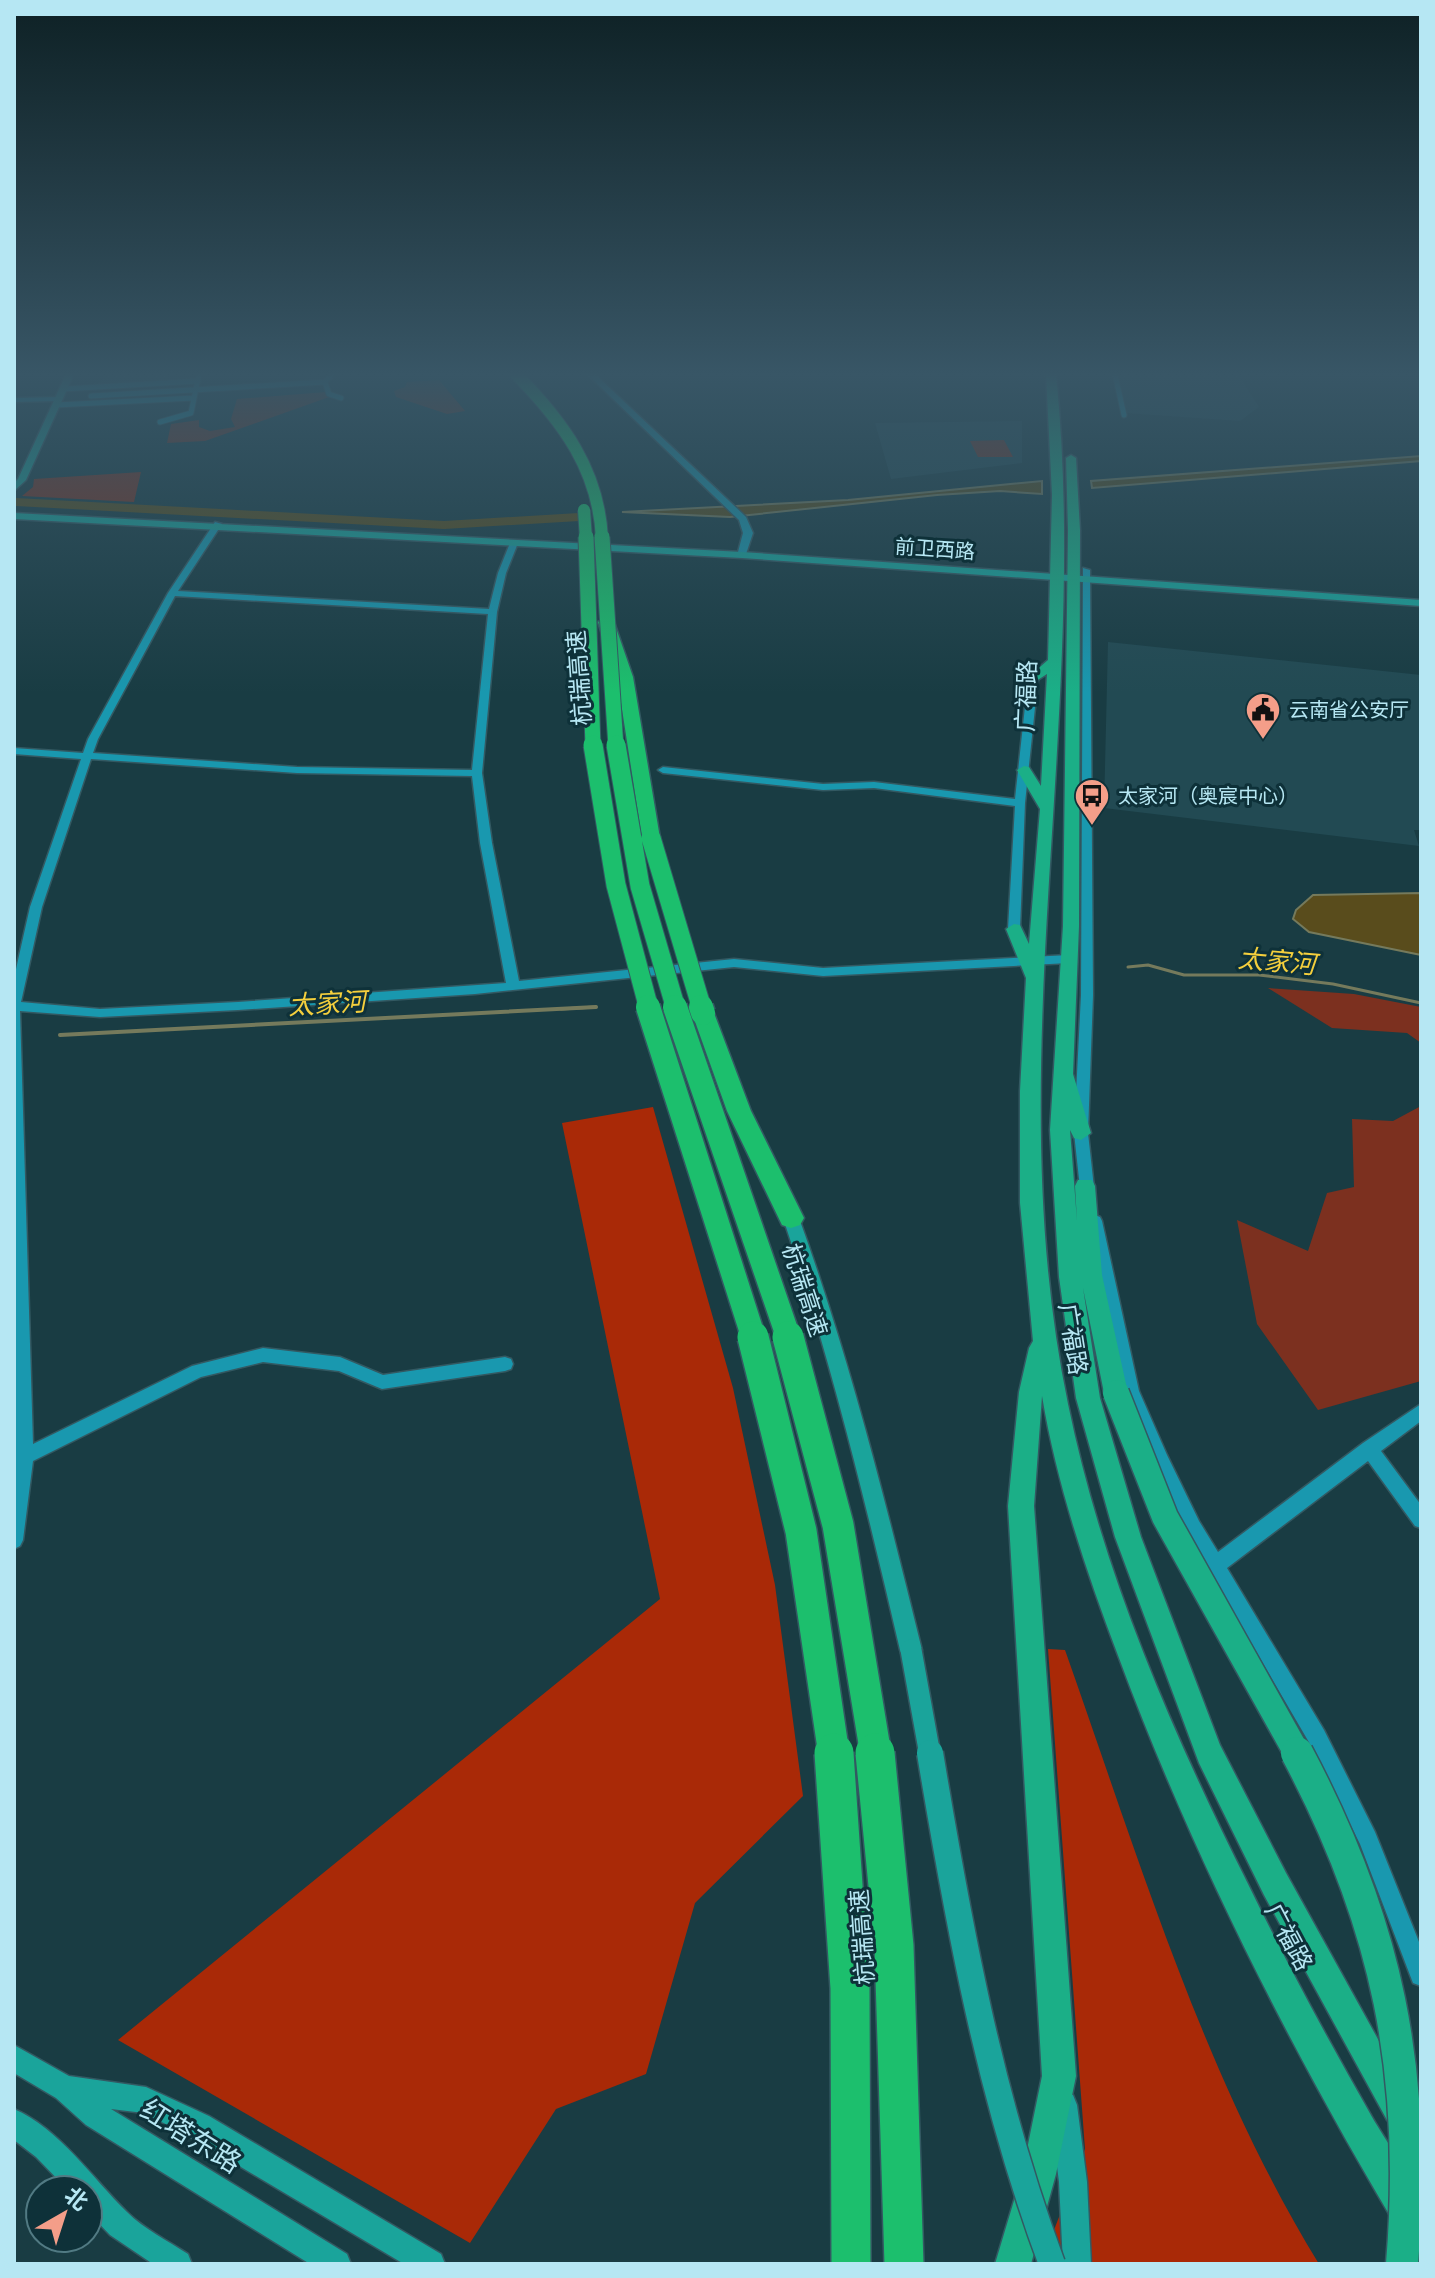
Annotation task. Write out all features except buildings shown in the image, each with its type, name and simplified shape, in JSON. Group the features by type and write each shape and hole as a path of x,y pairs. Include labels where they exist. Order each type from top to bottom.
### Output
{"highway":[{"name":"杭瑞高速","path":"576,480 582,496 592,741 614,875 654,1028 759,1353 806,1556 826,1692 843,1876 850,2037 851,2264"},
{"name":"杭瑞高速","path":"593,480 601,513 617,767 643,898 677,1012 792,1347 843,1552 871,1726 888,1876 898,2039 904,2264"},
{"path":"606,620 625,677 637,766 662,883 703,1013 739,1111 791,1218"}],"main road":[{"name":"广福路","path":"1062,480 1072,573 1055,661 1034,968 1030,1091 1030,1199 1043,1338 1073,1476 1093,1541 1173,1764 1239,1902 1321,2058 1421,2233"},
{"name":"广福路","path":"1071,480 1071,926 1060,1130 1070,1277 1088,1398 1128,1537 1209,1753 1275,1884 1421,2146"},
{"name":"前卫西路","path":"14,515 1072,573"},
{"name":"前卫西路","path":"217,526 743,552 1421,600"},
{"path":"1033,679 1055,661"},
{"path":"1024,770 1047,808"},
{"path":"1071,926 1085,874"},
{"path":"1014,929 1034,968"},
{"path":"1062,1066 1081,1133"},
{"path":"1085,1186 1091,1275 1116,1393 1138,1460 1161,1513 1304,1763 1341,1843 1374,1932 1391,1995 1408,2095 1410,2202 1402,2264"},
{"path":"791,1218 818,1295 865,1459 911,1650 977,2021 1015,2163 1052,2264"},
{"path":"1043,1338 1031,1392 1021,1506 1059,2076 1073,2182 1077,2264"},
{"name":"红塔东路","path":"14,2058 65,2089 96,2115 337,2264"},
{"path":"1013,2264 1039,2174 1059,2076"},
{"path":"65,2089 146,2100 186,2119 431,2264"},
{"path":"14,2123 46,2147 72,2174"},
{"path":"104,2208 120,2225 178,2264"}],"street":[{"path":"702,480 743,519 748,533 743,552"},
{"path":"14,1540 25,1456 14,1006 36,907 86,758 172,593 217,526"},
{"path":"513,985 477,773 493,612 502,573 514,543"},
{"path":"1072,573 1087,995 1081,1133 1085,1186 1106,1263 1131,1391 1173,1487 1317,1737 1368,1839 1421,1975"},
{"path":"172,593 493,612"},
{"path":"1014,929 1020,803 1033,679"},
{"path":"14,751 297,770 477,773"},
{"path":"663,770 823,787 874,785 1020,803"},
{"path":"14,1006 124,1012 352,999 734,963 823,972 1034,968 1069,959"},
{"path":"25,1456 198,1371 263,1355 340,1364 382,1382 505,1364"},
{"path":"1216,1565 1421,1411"},
{"path":"1369,1448 1421,1520"}],"shaded area":[{"path":"34,480 139,480 134,502 22,496 33,487"},
{"path":"1100,480 1186,480 1092,488 1091,481"},
{"path":"1042,481 1042,494 1000,491 937,495 730,517 622,512 848,500"},
{"name":"云南省公安厅","path":"1108,642 1421,675 1421,830 1414,830 1419,846 1104,808"},
{"path":"1421,893 1421,955 1309,932 1293,919 1296,910 1313,895"},
{"path":"1268,988 1354,994 1421,1007 1421,1043 1407,1033 1332,1028"},
{"path":"1421,1106 1421,1381 1318,1410 1257,1324 1237,1220 1308,1251 1327,1193 1354,1187 1352,1119 1393,1121"},
{"path":"653,1107 733,1388 775,1585 803,1796 695,1903 646,2074 556,2109 470,2243 118,2040 660,1599 562,1123"},
{"path":"1048,1649 1065,1650 1147,1885 1207,2042 1278,2192 1319,2264 1041,2264 1085,2149"}],"waterway":[{"path":"16,502 444,525 579,517"},
{"name":"太家河","path":"1128,967 1148,965 1184,975 1259,975 1333,984 1421,1003"},
{"name":"太家河","path":"60,1035 596,1007 561,1009"}],"place":[{"name":"云南省公安厅","path":"1263,741"},
{"name":"太家河（奥宸中心）","path":"1092,827"}]}
